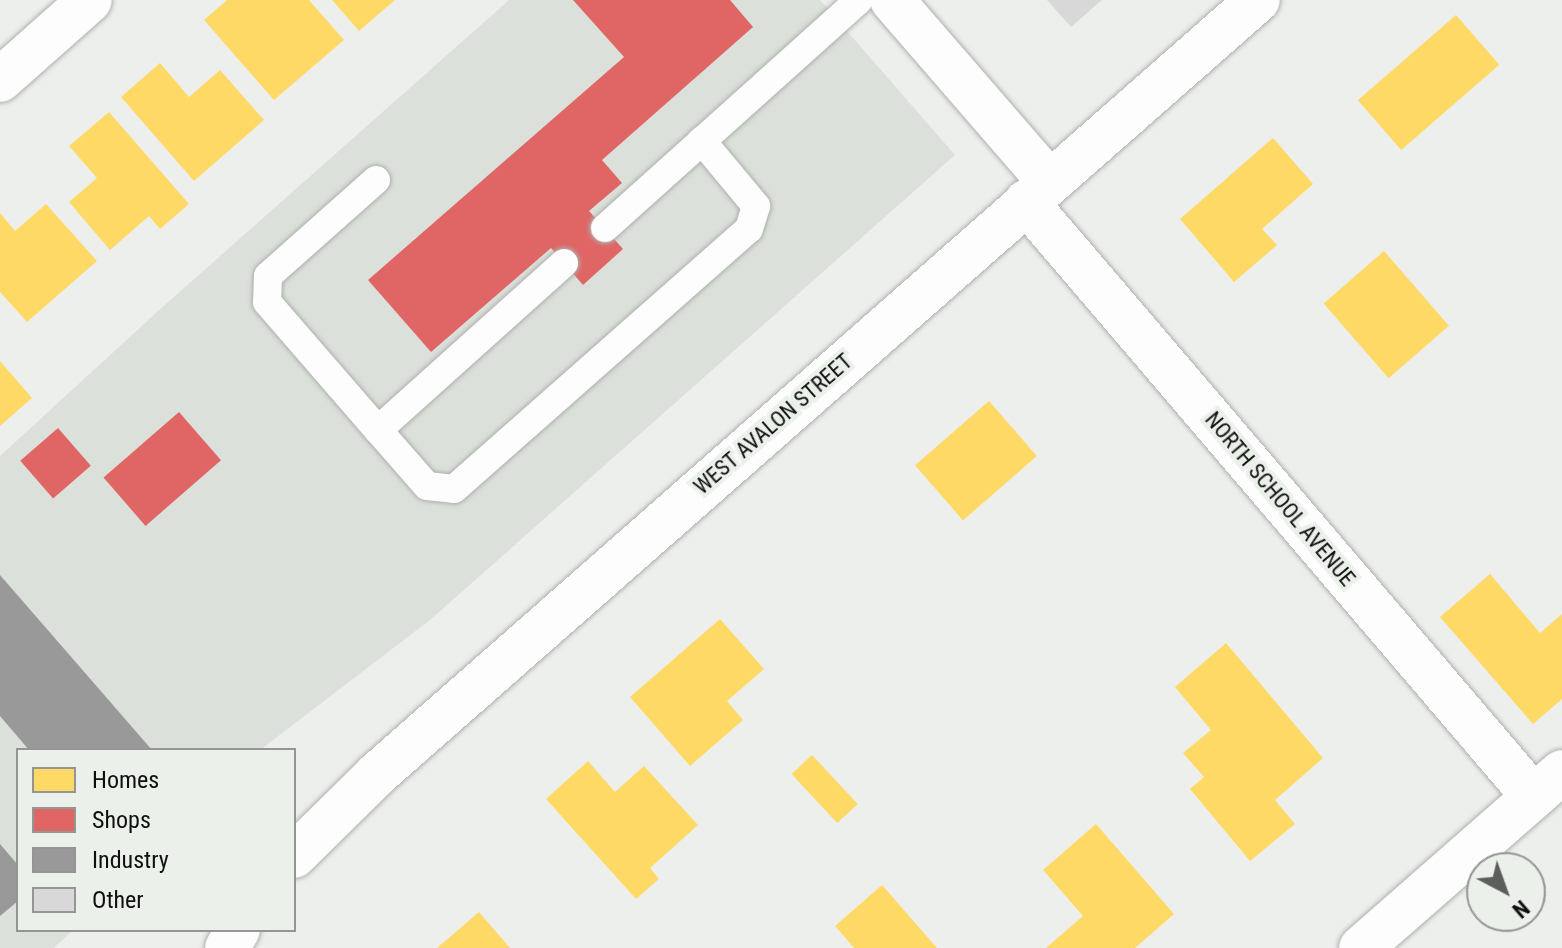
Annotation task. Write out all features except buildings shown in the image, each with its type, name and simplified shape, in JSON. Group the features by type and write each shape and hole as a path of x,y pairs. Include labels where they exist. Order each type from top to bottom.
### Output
{"street":[{"path":"0,80 90,0"},
{"name":"NORTH SCHOOL AVENUE","path":"892,0 1037,191 1548,785"},
{"name":"WEST AVALON STREET","path":"296,854 376,775 1258,0"},
{"path":"1361,948 1548,785"}],"lane":[{"path":"605,228 859,0"},
{"path":"376,180 268,276 267,302 427,486 454,489 749,229 756,206 702,141"},
{"path":"378,430 564,263"}],"shaded area":[{"path":"509,0 820,0 955,155 430,620 263,748 16,748 16,932 71,932 54,948 0,948 0,456 157,312"}]}
